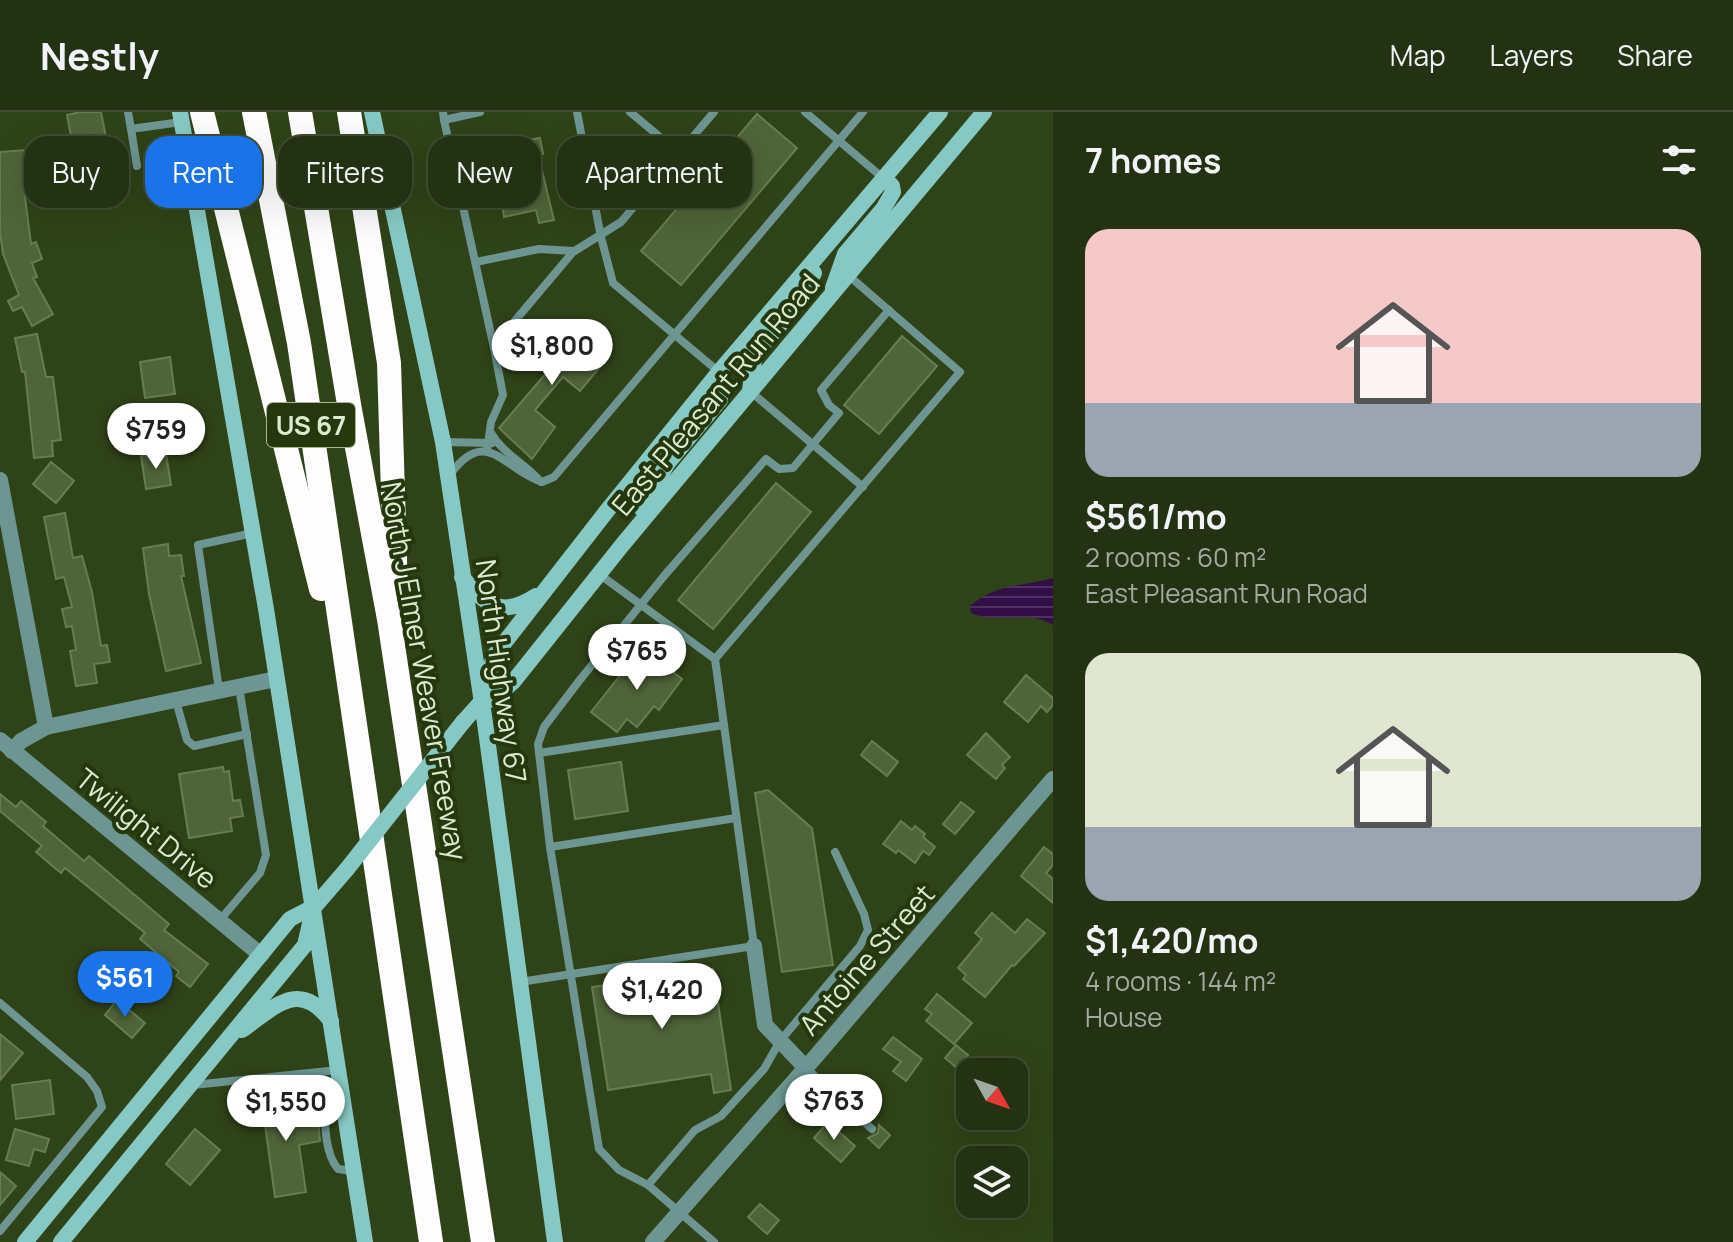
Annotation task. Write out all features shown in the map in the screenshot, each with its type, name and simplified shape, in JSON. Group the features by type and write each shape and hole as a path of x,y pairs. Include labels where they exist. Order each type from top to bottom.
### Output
{"highway":[{"name":"US 67","path":"254,112 299,343 431,1242"},
{"name":"North J Elmer Weaver Freeway","path":"300,112 401,694 483,1242"},
{"path":"349,112 389,363 401,694"},
{"path":"188,115 357,739"}],"main road":[{"name":"North Highway 67","path":"372,112 443,442 555,1242"},
{"name":"East Pleasant Run Road","path":"25,1242 290,919 315,906 347,869 481,702 494,656 547,588 719,372 940,112"},
{"name":"East Pleasant Run Road","path":"481,702 504,692 623,544 984,112"},
{"path":"188,115 276,679 315,906 365,1242"},
{"path":"830,297 845,254 883,209 893,192 892,186 884,178"},
{"path":"750,392 755,354 793,309 840,230"},
{"path":"623,544 667,464 720,400 719,372"},
{"path":"462,576 489,605 506,608 523,605 547,588"},
{"name":"East Pleasant Run Road","path":"61,1242 305,945 315,906"},
{"path":"227,1040 287,1000 306,998 320,1006 331,1021"}],"street":[{"path":"0,480 46,727"},
{"path":"6,746 46,727 276,679"},
{"name":"Twilight Drive","path":"6,746 261,955"},
{"name":"Antoine Street","path":"653,1242 1053,779"},
{"path":"754,946 765,1025 806,1068"}],"lane":[{"path":"128,112 137,166"},
{"path":"480,112 443,116 503,395 494,412 491,442 499,454 528,477 542,482 554,477 863,112"},
{"path":"577,112 613,283 719,372"},
{"path":"630,112 659,136"},
{"path":"694,136 714,112"},
{"path":"805,112 884,178"},
{"path":"131,129 188,115"},
{"path":"494,348 575,251 601,237 621,222 633,208"},
{"path":"476,262 539,249 575,251"},
{"path":"715,659 960,372 848,275"},
{"path":"710,1241 648,1185 619,1170 599,1149 550,847 538,744 544,727 641,605 766,459 779,469 793,468 839,413 829,405 821,390 889,310"},
{"path":"750,392 863,487"},
{"path":"443,442 491,442"},
{"path":"448,477 461,459 491,442"},
{"path":"220,691 198,545 253,533"},
{"path":"519,982 754,946 715,659 599,574"},
{"path":"219,921 260,873 266,855 239,687"},
{"path":"176,700 187,740 194,746 247,734"},
{"path":"539,753 724,725"},
{"path":"550,847 736,818"},
{"path":"648,1185 695,1130 721,1116 764,1069 780,1041 860,946 868,930 864,914 835,852"},
{"path":"0,1003 87,1077 97,1091 102,1107 0,1231"},
{"path":"806,1068 872,1129"},
{"path":"190,1085 339,1070"}],"shaded area":[{"path":"1053,578 1053,625 1033,618 992,618 971,613 970,606 990,593"}],"building":[{"path":"101,112 106,136 71,136 67,115"},
{"path":"757,114 797,148 752,201 752,136 738,136"},
{"path":"24,150 24,208 31,244 36,242 42,259 32,263 37,277 33,278 53,314 32,326 22,307 13,311 8,301 19,295 3,254 0,232 0,152"},
{"path":"541,166 554,220 539,223 536,210 504,217 503,208 541,208"},
{"path":"677,208 746,208 681,285 641,251"},
{"path":"563,325 575,335 578,332 597,348 594,352 605,361 580,391 563,377 535,410 555,427 532,459 499,428 548,371 535,359"},
{"path":"37,334 46,377 53,377 61,440 52,441 53,456 34,458 25,372 22,372 15,338"},
{"path":"902,336 937,366 879,434 844,405"},
{"path":"170,357 175,394 145,398 140,362"},
{"path":"166,453 171,485 146,489 141,456"},
{"path":"51,462 74,481 56,503 33,484"},
{"path":"776,483 811,512 713,629 678,600"},
{"path":"65,513 73,558 82,556 101,646 107,645 110,662 94,664 97,683 76,686 70,651 76,650 72,626 66,627 62,609 72,607 64,577 56,579 44,517"},
{"path":"168,544 169,556 181,555 184,576 181,576 201,663 166,671 149,594 143,548"},
{"path":"642,648 682,679 659,710 654,706 637,727 627,719 617,732 591,712"},
{"path":"1026,675 1053,698 1053,705 1047,712 1041,706 1028,722 1004,702"},
{"path":"986,733 1010,757 1002,765 1005,768 996,779 967,755"},
{"path":"872,741 898,762 887,776 861,755"},
{"path":"621,762 628,811 575,819 568,770"},
{"path":"223,767 224,772 229,771 233,801 240,800 243,816 230,818 232,831 189,838 179,774"},
{"path":"768,790 812,828 833,965 782,972 755,793"},
{"path":"0,794 16,807 21,801 46,822 43,826 84,861 89,856 169,924 164,930 208,964 190,987 176,976 179,972 140,939 145,933 65,868 61,873 36,852 42,846 0,811"},
{"path":"961,802 974,812 955,834 943,824"},
{"path":"901,821 912,830 915,826 935,847 929,855 923,851 915,863 898,850 896,853 883,844"},
{"path":"1044,847 1053,854 1053,865 1046,873 1053,879 1053,903 1021,876"},
{"path":"992,913 1015,933 1027,919 1045,933 985,997 963,979 966,975 958,968 982,939 975,933"},
{"path":"138,966 150,976 140,988 128,978"},
{"path":"713,969 731,1090 714,1093 711,1074 608,1090 592,987"},
{"path":"937,994 972,1023 954,1044 926,1021 932,1014 925,1009"},
{"path":"117,1000 145,1023 132,1038 105,1015"},
{"path":"0,1034 23,1053 0,1080"},
{"path":"893,1037 922,1059 906,1081 893,1071 901,1062 883,1049"},
{"path":"956,1045 968,1055 956,1058 956,1067 945,1058"},
{"path":"50,1080 54,1114 16,1119 12,1085"},
{"path":"291,1092 296,1125 318,1121 320,1141 299,1145 306,1192 275,1197 261,1096"},
{"path":"828,1122 855,1146 841,1162 814,1138"},
{"path":"879,1125 890,1135 879,1148 868,1138 878,1133"},
{"path":"15,1129 49,1139 45,1152 34,1149 29,1166 6,1160"},
{"path":"195,1129 220,1150 190,1185 166,1164"},
{"path":"0,1172 16,1186 0,1205"},
{"path":"760,1204 779,1220 767,1234 748,1217"}]}
